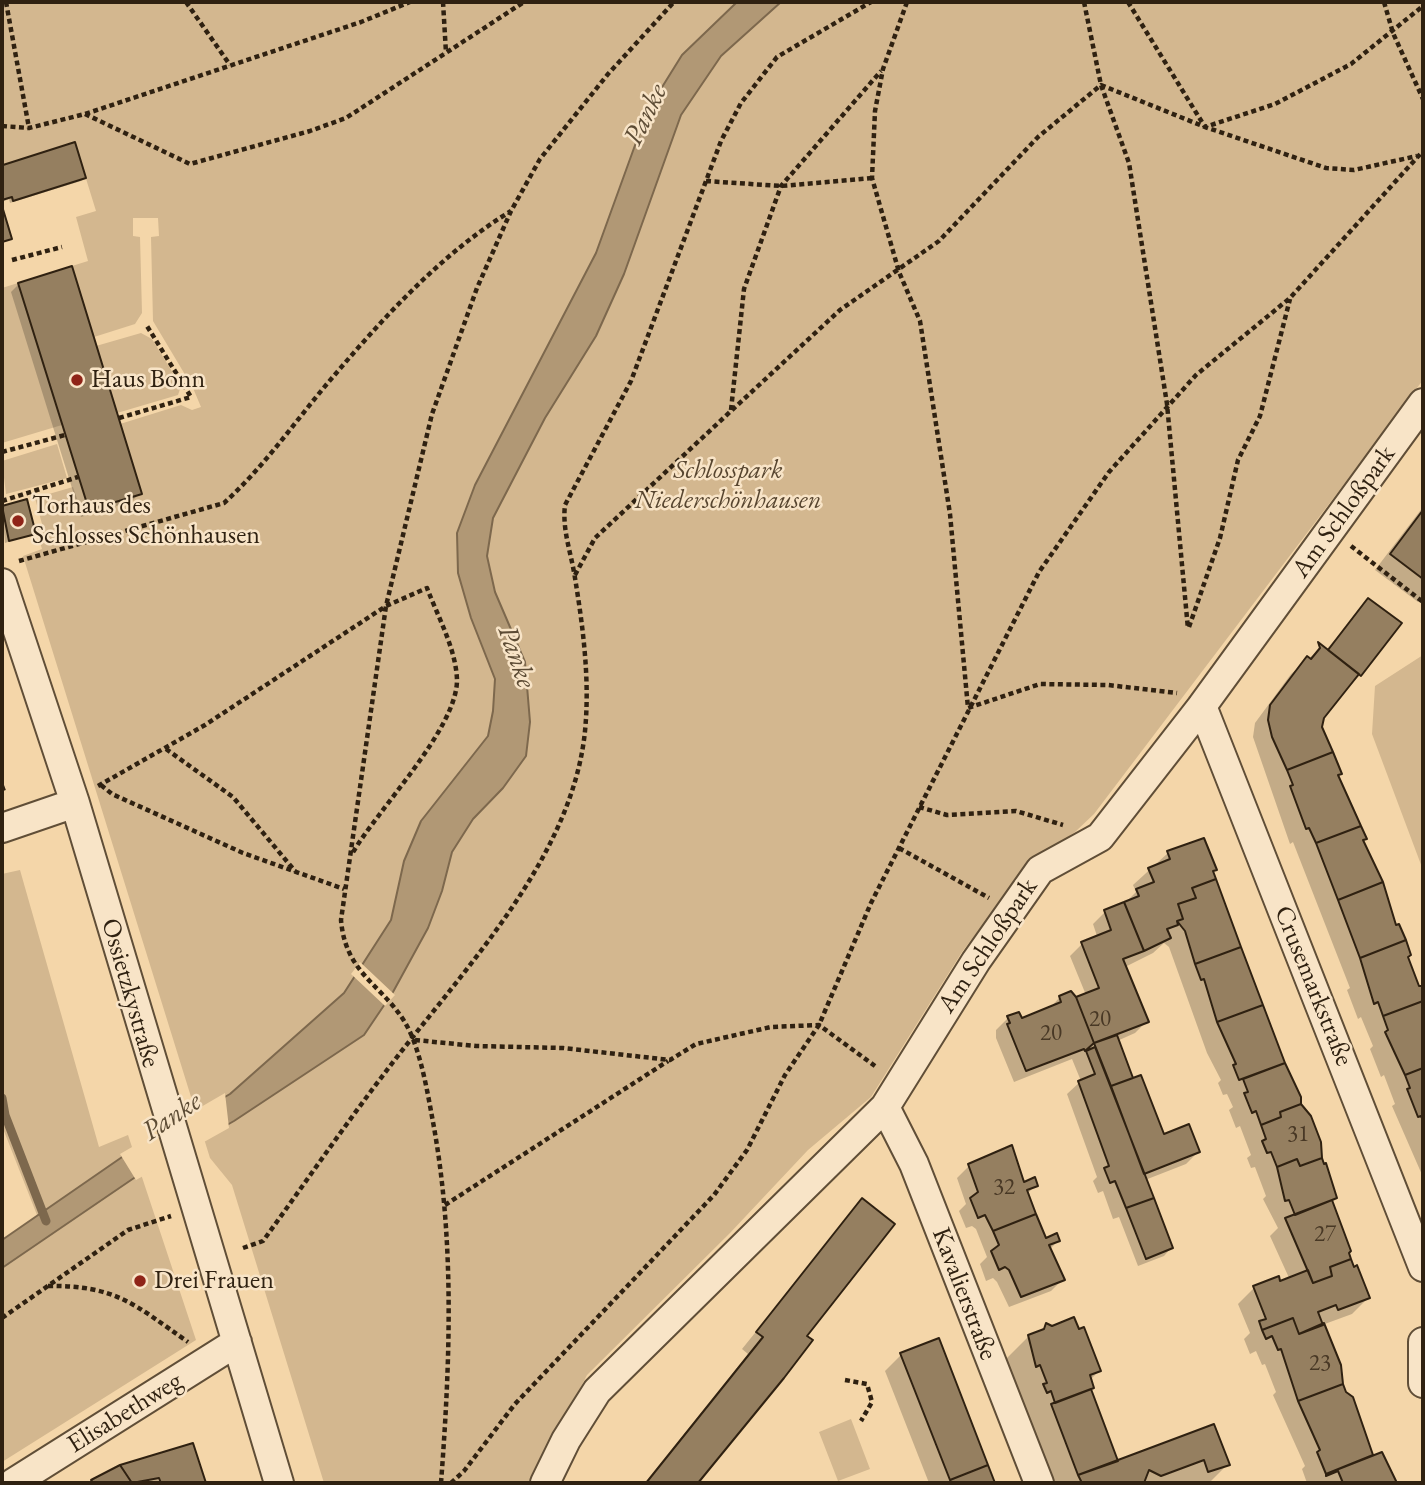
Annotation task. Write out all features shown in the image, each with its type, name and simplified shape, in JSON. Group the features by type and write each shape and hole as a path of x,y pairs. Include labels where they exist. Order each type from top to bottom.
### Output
{"street":[{"name":"Am Schloßpark","path":"545,1483 566,1440 597,1391 885,1107 976,961 1041,870 1100,837 1194,695 1423,403"},
{"name":"Ossietzkystraße","path":"5,574 166,1116 279,1483"},
{"name":"Crusemarkstraße","path":"1194,695 1423,1267"},
{"path":"2,828 75,803"},
{"name":"Kavalierstraße","path":"885,1107 914,1164 1039,1483"},
{"name":"Elisabethweg","path":"13,1483 237,1342"},
{"path":"1423,1342 1423,1383"}],"path":[{"path":"6,2 29,128"},
{"path":"186,2 230,65"},
{"path":"2,126 29,128 86,114 361,22 410,2"},
{"path":"443,2 446,54"},
{"path":"86,114 190,164 310,131 346,118 524,2"},
{"path":"441,1483 448,1341 445,1205 428,1099 414,1040 390,1001 355,968 342,938 344,889 386,606 432,414 477,288 511,211 540,159 570,119 674,2"},
{"path":"243,1248 263,1241 386,1071 414,1040 534,870 558,825 574,785 585,732 586,681 575,575 563,525 565,505 631,381 721,141 741,103 777,57 871,2"},
{"path":"907,2 883,69 875,111 873,178 899,272 920,320 950,514 968,708"},
{"path":"1084,2 1101,85 1129,163 1167,404 1188,629 1220,538 1238,460 1260,416 1290,298"},
{"path":"1128,2 1205,127"},
{"path":"1384,2 1393,33 1423,99"},
{"path":"1205,127 1275,104 1350,64 1393,33 1423,6"},
{"path":"731,411 744,289 781,186 883,69"},
{"path":"575,575 595,538 731,411 840,310 899,272 939,241 1038,137 1101,85"},
{"path":"1101,85 1205,127 1326,168 1354,170 1418,156"},
{"path":"451,1483 464,1471 515,1404 714,1195 747,1150 785,1074 818,1025 919,807 1039,572 1109,472 1167,404 1228,347 1290,298 1423,151"},
{"path":"706,181 781,186 873,178"},
{"path":"5,574 224,503 248,481 332,377 427,275 484,228 511,211"},
{"path":"12,260 62,247"},
{"path":"118,418 191,397 147,326"},
{"path":"2,452 65,435"},
{"path":"2,501 78,477"},
{"path":"1350,546 1423,602"},
{"path":"344,889 243,853 145,810 112,794 101,785 166,749 386,606 427,588 453,656 457,681 451,709 400,788 369,824 349,859"},
{"path":"968,708 1041,684 1108,685 1194,695"},
{"path":"166,749 233,797 295,872"},
{"path":"2,786 5,794"},
{"path":"919,807 947,815 1016,811 1100,837"},
{"path":"899,848 1012,911"},
{"path":"445,1205 696,1044 771,1027 818,1025 875,1066"},
{"path":"414,1040 476,1046 563,1048 670,1060"},
{"path":"2,1318 128,1230 165,1218"},
{"path":"47,1286 78,1285 106,1290 128,1300 193,1346"},
{"path":"845,1380 867,1384 872,1402 861,1421"}],"green space":[{"name":"Schlosspark Niederschönhausen","path":"2,2 1423,2 1423,380 1094,814 1075,832 1028,865 962,952 871,1097 808,1150 730,1233 587,1375 532,1483 324,1483 232,1185 210,1158 23,556 42,549 35,526 42,524 35,498 73,487 82,513 142,494 120,424 181,405 192,410 201,407 193,388 153,321 151,237 159,236 158,218 133,218 133,236 140,237 142,313 135,324 94,337 72,266 88,261 76,217 96,211 75,143 2,165"},
{"path":"18,283 62,425 2,443 2,288"},
{"path":"141,333 152,339 181,386 178,395 117,413 96,346"},
{"path":"57,444 67,478 6,494 2,461"},
{"path":"1423,655 1423,870 1372,734 1375,686"},
{"path":"20,870 99,1147 128,1135 196,1340 2,1462 2,1268 35,1245 37,1215 2,1126 2,874"},
{"path":"851,1419 870,1469 838,1481 819,1432"}],"water":[{"name":"Panke","path":"737,2 781,2 721,56 681,115 624,274 596,336 545,418 493,518 487,556 495,592 525,662 530,722 526,756 503,788 473,819 452,852 442,891 428,928 393,992 364,1035 234,1121 134,1178 2,1268 2,1240 125,1155 230,1094 344,993 391,920 404,861 421,821 488,736 493,711 495,679 471,618 458,573 457,533 475,485 596,253 638,137 659,92 682,55"}],"pier":[{"path":"360,962 395,995 385,1006 351,974"},
{"path":"225,1093 229,1128 136,1180 120,1154"}],"building":[{"path":"75,142 86,178 13,201 12,197 2,200 3,165"},
{"path":"2,206 12,239 2,242"},
{"name":"Haus Bonn","path":"72,266 142,494 89,510 18,283"},
{"name":"Torhaus des Schlosses Schönhausen","path":"27,499 36,534 9,541 2,506"},
{"path":"1423,510 1423,579 1390,554"},
{"path":"1368,598 1402,623 1361,676 1328,650"},
{"path":"1318,642 1359,674 1324,718 1322,727 1333,752 1287,770 1272,737 1268,720 1270,705 1307,656 1311,659 1320,648"},
{"path":"1333,752 1342,774 1338,775 1361,826 1316,843 1309,828 1306,829 1287,770"},
{"path":"1361,826 1367,839 1363,840 1383,882 1338,900 1316,843"},
{"path":"1204,838 1217,870 1213,871 1216,879 1192,888 1196,898 1178,904 1183,919 1177,921 1178,925 1167,929 1171,938 1144,951 1124,902 1139,896 1136,889 1154,882 1148,868 1170,859 1167,851"},
{"path":"1216,879 1241,947 1195,964 1185,931 1177,921 1183,919 1178,904 1196,898 1192,888"},
{"path":"1383,882 1396,925 1399,924 1406,940 1360,958 1338,900"},
{"path":"1124,902 1144,951 1123,959 1149,1022 1094,1043 1076,997 1099,988 1081,942 1111,930 1104,910"},
{"path":"1406,940 1411,955 1408,957 1419,986 1423,986 1423,1001 1383,1016 1378,1002 1374,1004 1360,958"},
{"path":"1241,947 1263,1005 1217,1022 1204,979 1201,980 1195,964"},
{"path":"1071,991 1076,997 1094,1043 1085,1051 1084,1049 1026,1071 1007,1024 1010,1023 1007,1016 1019,1012 1022,1018 1061,1002 1059,996"},
{"path":"1423,1001 1423,1068 1405,1075 1385,1032 1388,1030 1383,1016"},
{"path":"1263,1005 1285,1063 1239,1080 1233,1065 1236,1064 1217,1022"},
{"path":"1117,1035 1133,1078 1111,1086 1094,1043"},
{"path":"1095,1047 1154,1198 1126,1208 1115,1181 1110,1183 1104,1168 1109,1166 1078,1081 1095,1074 1086,1051"},
{"path":"1285,1063 1301,1097 1301,1104 1280,1112 1281,1117 1261,1125 1256,1111 1252,1113 1244,1093 1248,1092 1243,1079"},
{"path":"1423,1068 1423,1121 1421,1116 1418,1117 1407,1089 1410,1088 1405,1075"},
{"path":"1141,1075 1164,1134 1189,1124 1200,1152 1144,1174 1111,1086"},
{"path":"1301,1104 1311,1116 1321,1142 1322,1158 1300,1166 1297,1159 1277,1167 1271,1152 1267,1153 1262,1141 1266,1139 1261,1125 1281,1117 1280,1112"},
{"path":"1012,1145 1024,1182 1035,1177 1038,1186 1027,1190 1036,1214 993,1231 985,1215 978,1218 970,1198 978,1192 968,1164"},
{"path":"1322,1158 1337,1198 1295,1215 1289,1200 1285,1201 1277,1167 1297,1159 1300,1166"},
{"path":"862,1198 895,1224 807,1336 813,1340 698,1483 646,1483 763,1337 756,1332"},
{"path":"1154,1198 1173,1248 1146,1259 1126,1208"},
{"path":"1332,1200 1351,1251 1351,1259 1330,1267 1332,1276 1313,1283 1285,1218"},
{"path":"1036,1214 1046,1238 1057,1233 1060,1241 1049,1245 1065,1280 1021,1297 1009,1270 1005,1267 999,1270 991,1251 999,1245 993,1231"},
{"path":"1351,1259 1354,1267 1357,1265 1370,1298 1338,1310 1336,1305 1318,1312 1323,1325 1299,1334 1293,1318 1262,1330 1259,1321 1266,1319 1253,1286 1279,1276 1280,1281 1308,1270 1313,1283 1332,1276 1330,1267"},
{"path":"1074,1317 1079,1329 1084,1327 1101,1371 1090,1375 1094,1388 1055,1403 1051,1391 1047,1393 1043,1384 1047,1383 1040,1365 1036,1367 1028,1335 1044,1329 1046,1323 1052,1326"},
{"path":"1293,1318 1299,1334 1324,1323 1341,1365 1343,1384 1298,1401 1281,1349 1278,1350 1272,1336 1266,1339 1262,1330"},
{"path":"939,1338 988,1465 950,1480 900,1353"},
{"path":"1343,1384 1346,1392 1353,1397 1373,1455 1326,1474 1317,1452 1320,1450 1298,1401"},
{"path":"1091,1389 1118,1461 1078,1475 1051,1404"},
{"path":"1214,1424 1230,1465 1208,1472 1204,1460 1161,1476 1149,1470 1144,1483 1082,1483 1078,1475"},
{"path":"193,1443 206,1483 161,1483 159,1478 132,1483 120,1465"},
{"path":"1382,1452 1397,1483 1343,1483 1338,1471 1326,1476 1326,1474"},
{"path":"120,1465 132,1483 93,1483 91,1480"},
{"path":"988,1465 995,1483 951,1483 950,1480"}],"waterway":[{"path":"2,1098 5,1115 46,1221"}],"place":[{"name":"Haus Bonn","path":"77,380"},
{"name":"Torhaus des Schlosses Schönhausen","path":"18,521"},
{"name":"Drei Frauen","path":"140,1281"}]}
